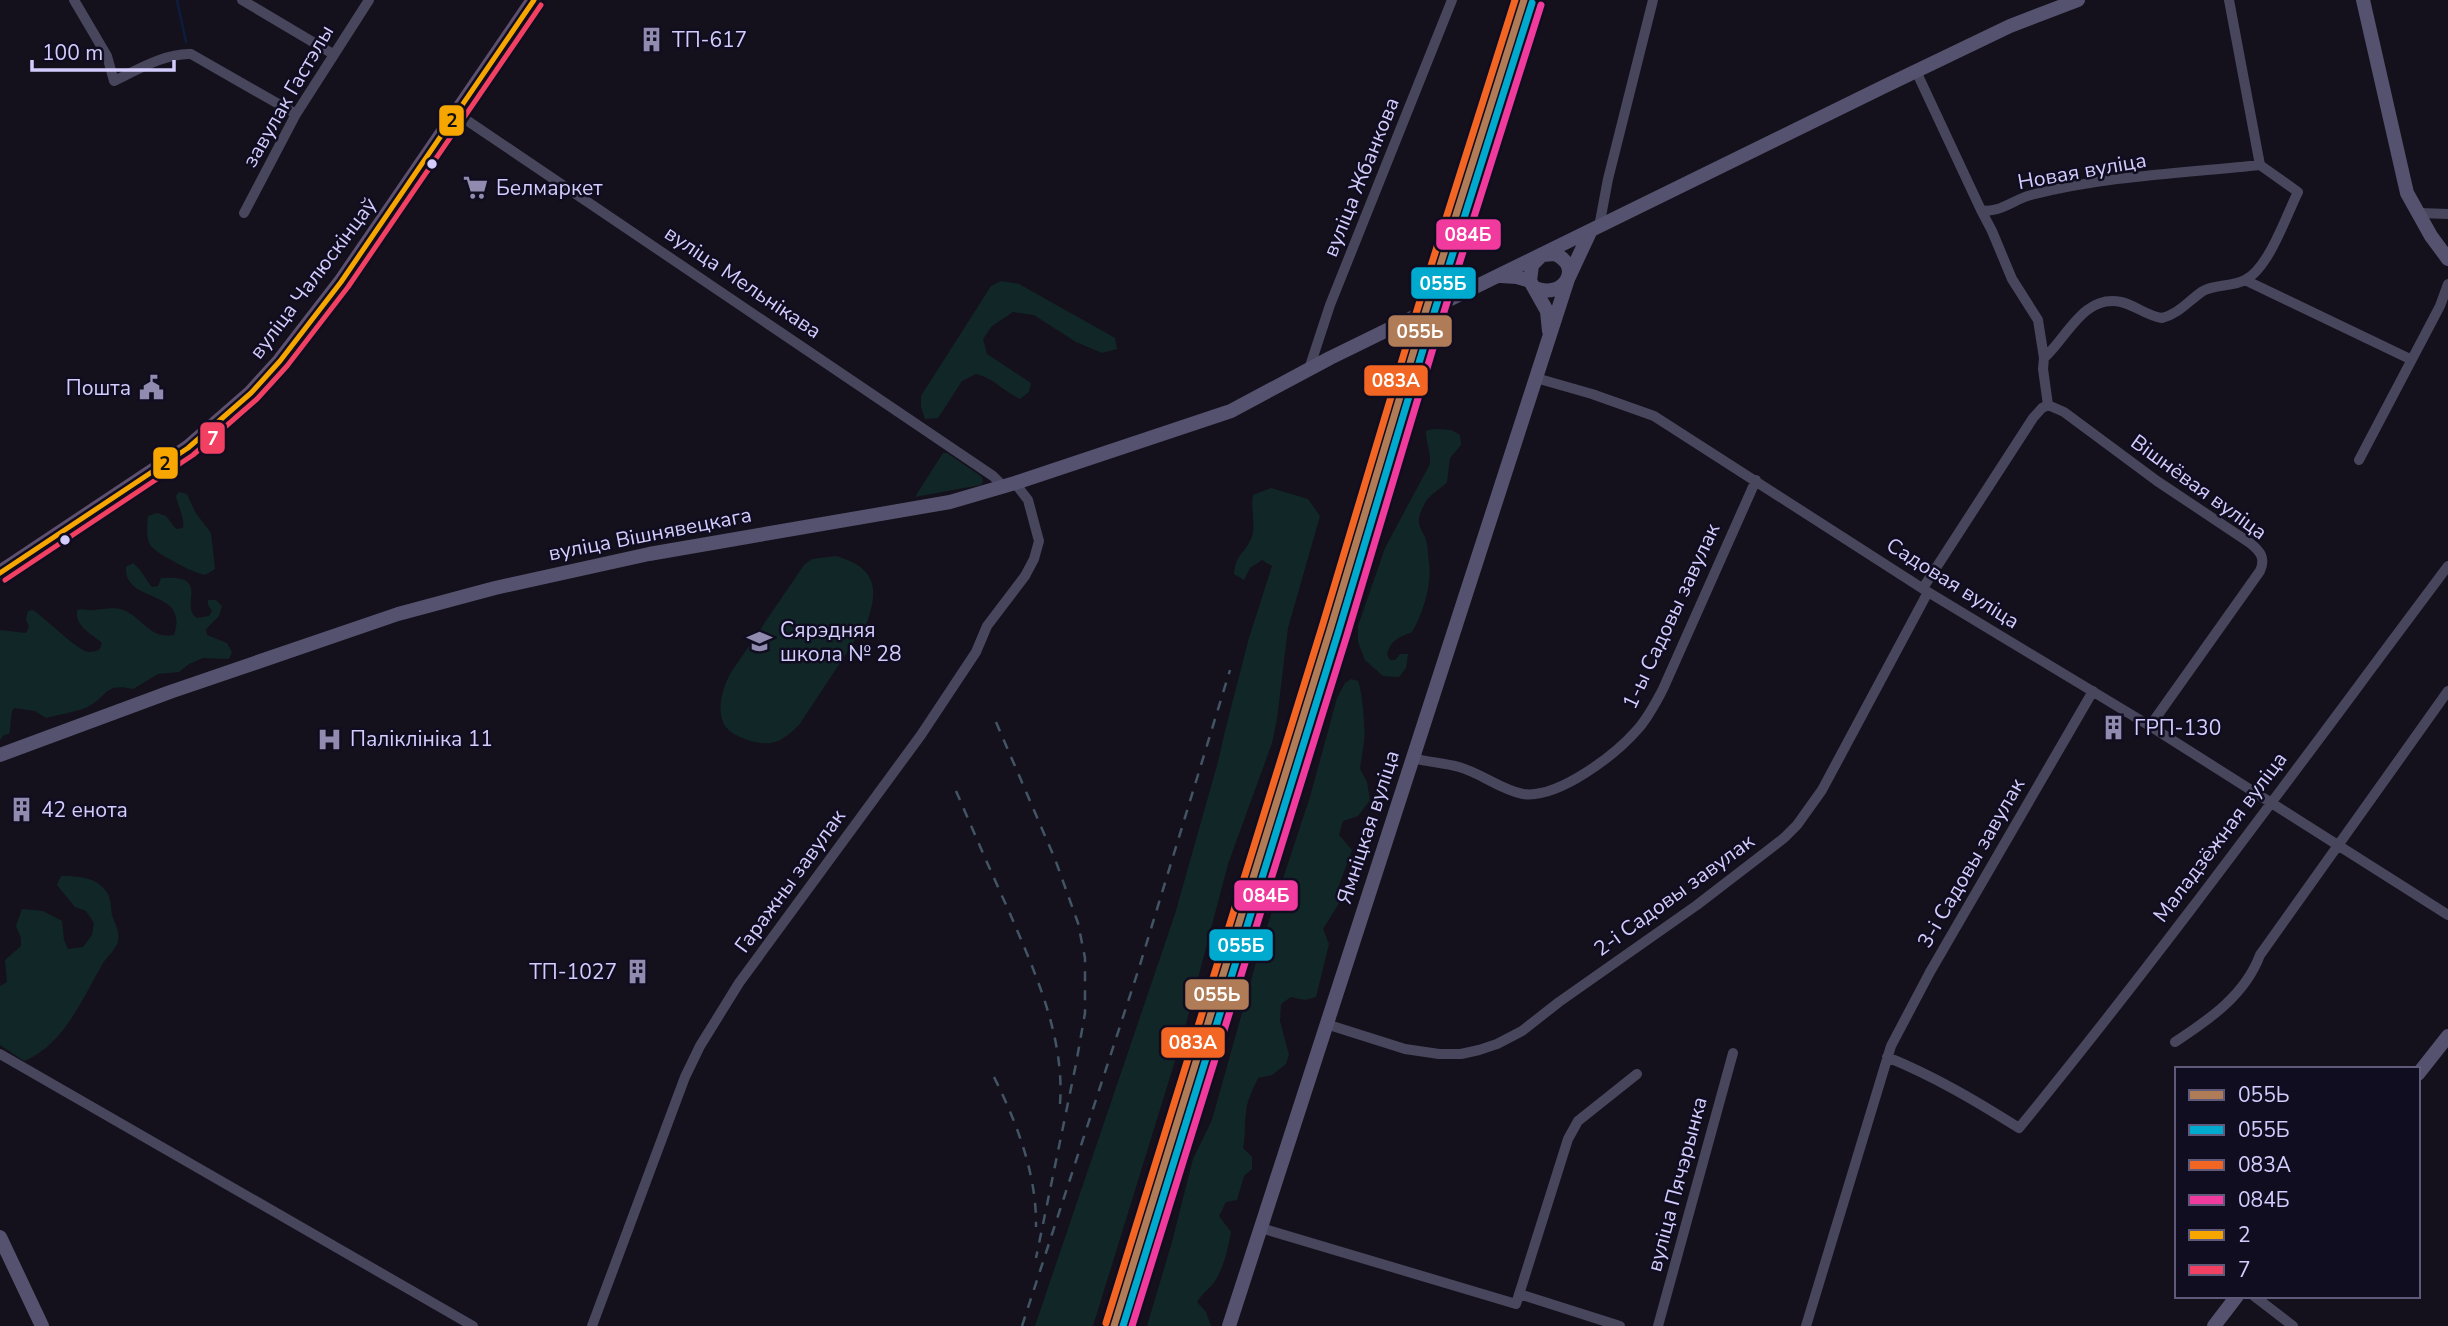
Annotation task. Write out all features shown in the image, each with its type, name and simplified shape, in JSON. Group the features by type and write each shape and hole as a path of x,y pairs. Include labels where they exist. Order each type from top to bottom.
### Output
{"main road":[{"name":"вуліца Чалюскінцаў","path":"0,573 188,448 251,393 334,292 534,0"},
{"name":"вуліца Вішнявецкага","path":"0,755 272,655 398,614 495,588 676,549 950,502 1231,411 1309,369 1916,71 2010,26 2078,0"},
{"path":"2363,0 2407,193 2448,260"},
{"name":"Ямніцкая вуліца","path":"1229,1326 1568,279 1595,229"},
{"path":"1499,276 1517,277 1533,285 1546,292 1555,290 1568,279 1569,271 1565,260 1555,254 1542,255 1532,265 1533,285 1547,312 1549,341"},
{"path":"2420,1071 2448,1036"},
{"path":"0,1237 42,1326"},
{"path":"2214,1326 2235,1298"}],"street":[{"path":"74,0 107,56 114,81 181,54 191,54 296,114"},
{"path":"242,0 333,54"},
{"name":"завулак Гастэлы","path":"244,213 296,114 369,0"},
{"name":"вуліца Жбанкова","path":"1309,369 1330,305 1452,0"},
{"path":"1595,229 1653,0"},
{"path":"2044,358 2079,316 2100,304 2117,301 2162,318 2178,312 2205,290 2232,285 2259,270 2298,192 2260,165 2229,0"},
{"path":"1916,71 1992,230 2012,279 2038,320 2048,405"},
{"name":"вуліца Мельнікава","path":"456,113 1009,485"},
{"name":"Новая вуліца","path":"1981,210 1997,209 2033,194 2098,183 2260,165"},
{"path":"2419,213 2448,214"},
{"path":"2245,280 2410,359"},
{"path":"2359,460 2410,359 2444,303 2448,284"},
{"name":"Садовая вуліца","path":"1536,378 1654,416 1925,590 2150,726 2448,915"},
{"name":"2-і Садовы завулак","path":"1326,1024 1405,1049 1439,1054 1461,1054 1497,1044 1522,1031 1697,905 1784,838 1797,825 1822,790 1925,590 2033,418 2048,405"},
{"name":"Вішнёвая вуліца","path":"2048,405 2064,412 2157,481 2250,543 2260,551 2263,559 2262,567 2150,726"},
{"name":"1-ы Садовы завулак","path":"1412,758 1460,767 1516,792 1527,794 1547,792 1564,786 1625,742 1648,716 1662,689 1756,480"},
{"name":"Гаражны завулак","path":"592,1326 685,1077 700,1046 739,983 921,735 976,652 987,626 1025,576 1034,559 1039,541 1028,500 1009,485"},
{"name":"Маладзёжная вуліца","path":"1887,1057 1957,1089 2019,1128 2270,803 2448,566"},
{"name":"3-і Садовы завулак","path":"1806,1326 1887,1057 1930,972 2093,691"},
{"path":"2175,1042 2243,988 2260,956 2448,691"},
{"name":"вуліца Пячэрынка","path":"1658,1326 1733,1053"},
{"path":"0,1055 473,1326"},
{"path":"1518,1299 1568,1139 1578,1121 1637,1074"},
{"path":"1261,1228 1620,1326"},
{"path":"2257,1298 2293,1326"}],"green space":[{"path":"1001,281 1019,284 1115,338 1117,349 1102,353 1076,342 1034,315 1013,312 992,326 983,339 987,354 1031,383 1029,392 1020,399 988,378 976,374 962,381 938,418 925,419 921,396 991,286"},
{"path":"1451,430 1460,435 1461,445 1450,458 1447,482 1428,499 1419,517 1429,563 1426,599 1412,632 1396,640 1387,654 1390,660 1395,660 1400,654 1408,654 1406,668 1399,677 1383,676 1365,660 1358,642 1358,626 1385,548 1430,464 1426,431"},
{"path":"943,453 982,477 983,482 980,485 915,497"},
{"path":"1271,488 1308,499 1320,516 1288,628 1272,743 1228,864 1183,1035 1093,1326 1035,1326 1175,914 1218,762 1249,638 1272,566 1262,560 1250,568 1244,580 1234,574 1235,567 1253,534 1253,495"},
{"path":"179,492 187,494 195,512 211,533 215,569 205,575 154,549 148,540 148,516 157,513 166,516 176,529 183,528 176,496"},
{"path":"836,556 859,566 871,580 873,598 867,622 799,725 789,734 771,743 751,741 737,735 726,727 721,710 723,691 730,674 804,565 812,559"},
{"path":"133,563 152,587 158,586 161,578 186,581 190,586 192,613 197,618 209,616 212,611 208,600 216,600 222,606 219,616 206,629 207,635 227,643 232,652 229,659 203,658 179,672 158,674 133,689 123,687 110,690 85,708 46,718 35,711 14,708 9,734 0,740 0,630 26,633 29,627 26,619 28,611 33,610 76,646 88,652 99,650 102,643 81,625 77,616 79,609 122,609 155,633 174,635 176,620 173,609 135,587 128,579 126,567"},
{"path":"1351,679 1358,681 1361,693 1364,737 1360,769 1367,782 1370,800 1358,816 1343,821 1339,835 1352,850 1338,888 1341,900 1323,929 1329,944 1316,997 1305,1000 1291,997 1281,1004 1280,1021 1289,1055 1286,1064 1272,1075 1258,1078 1249,1099 1243,1148 1252,1157 1252,1169 1244,1176 1237,1200 1226,1202 1219,1216 1231,1232 1227,1251 1215,1281 1197,1302 1206,1312 1211,1326 1147,1326 1193,1159 1212,1120 1261,945 1310,797 1337,698 1345,683"},
{"path":"61,876 88,879 104,888 110,899 118,941 71,1020 50,1044 24,1061 0,1045 0,986 7,982 5,960 21,946 16,926 22,909 43,911 62,921 68,949 83,947 92,935 94,923 86,911 75,907 57,885"}],"waterway":[{"path":"177,0 186,42"}],"railway":[{"path":"1022,1326 1139,968 1230,670"},
{"path":"996,722 1055,859 1078,923 1085,958 1085,1013 1036,1258"},
{"path":"956,791 1018,932 1046,1004 1058,1053 1060,1104"},
{"path":"994,1077 1024,1150 1033,1188 1036,1227"}],"transit line":[{"name":"2","path":"0,573 188,448 251,393 280,361 341,282 534,0"},
{"name":"083А","path":"1106,1323 1515,0"},
{"name":"055Ь","path":"1114,1326 1524,0"},
{"name":"055Б","path":"1123,1326 1532,3"},
{"name":"7","path":"5,580 193,455 257,399 287,366 348,287 541,5"},
{"name":"084Б","path":"1132,1326 1541,5"}],"place":[{"name":"ТП-617","path":"652,40"},
{"name":"Белмаркет","path":"476,188"},
{"name":"Пошта","path":"151,388"},
{"name":"Сярэдняя школа № 28","path":"760,642"},
{"name":"ГРП-130","path":"2114,728"},
{"name":"Паліклініка 11","path":"330,739"},
{"name":"42 енота","path":"21,810"},
{"name":"ТП-1027","path":"637,972"}]}
